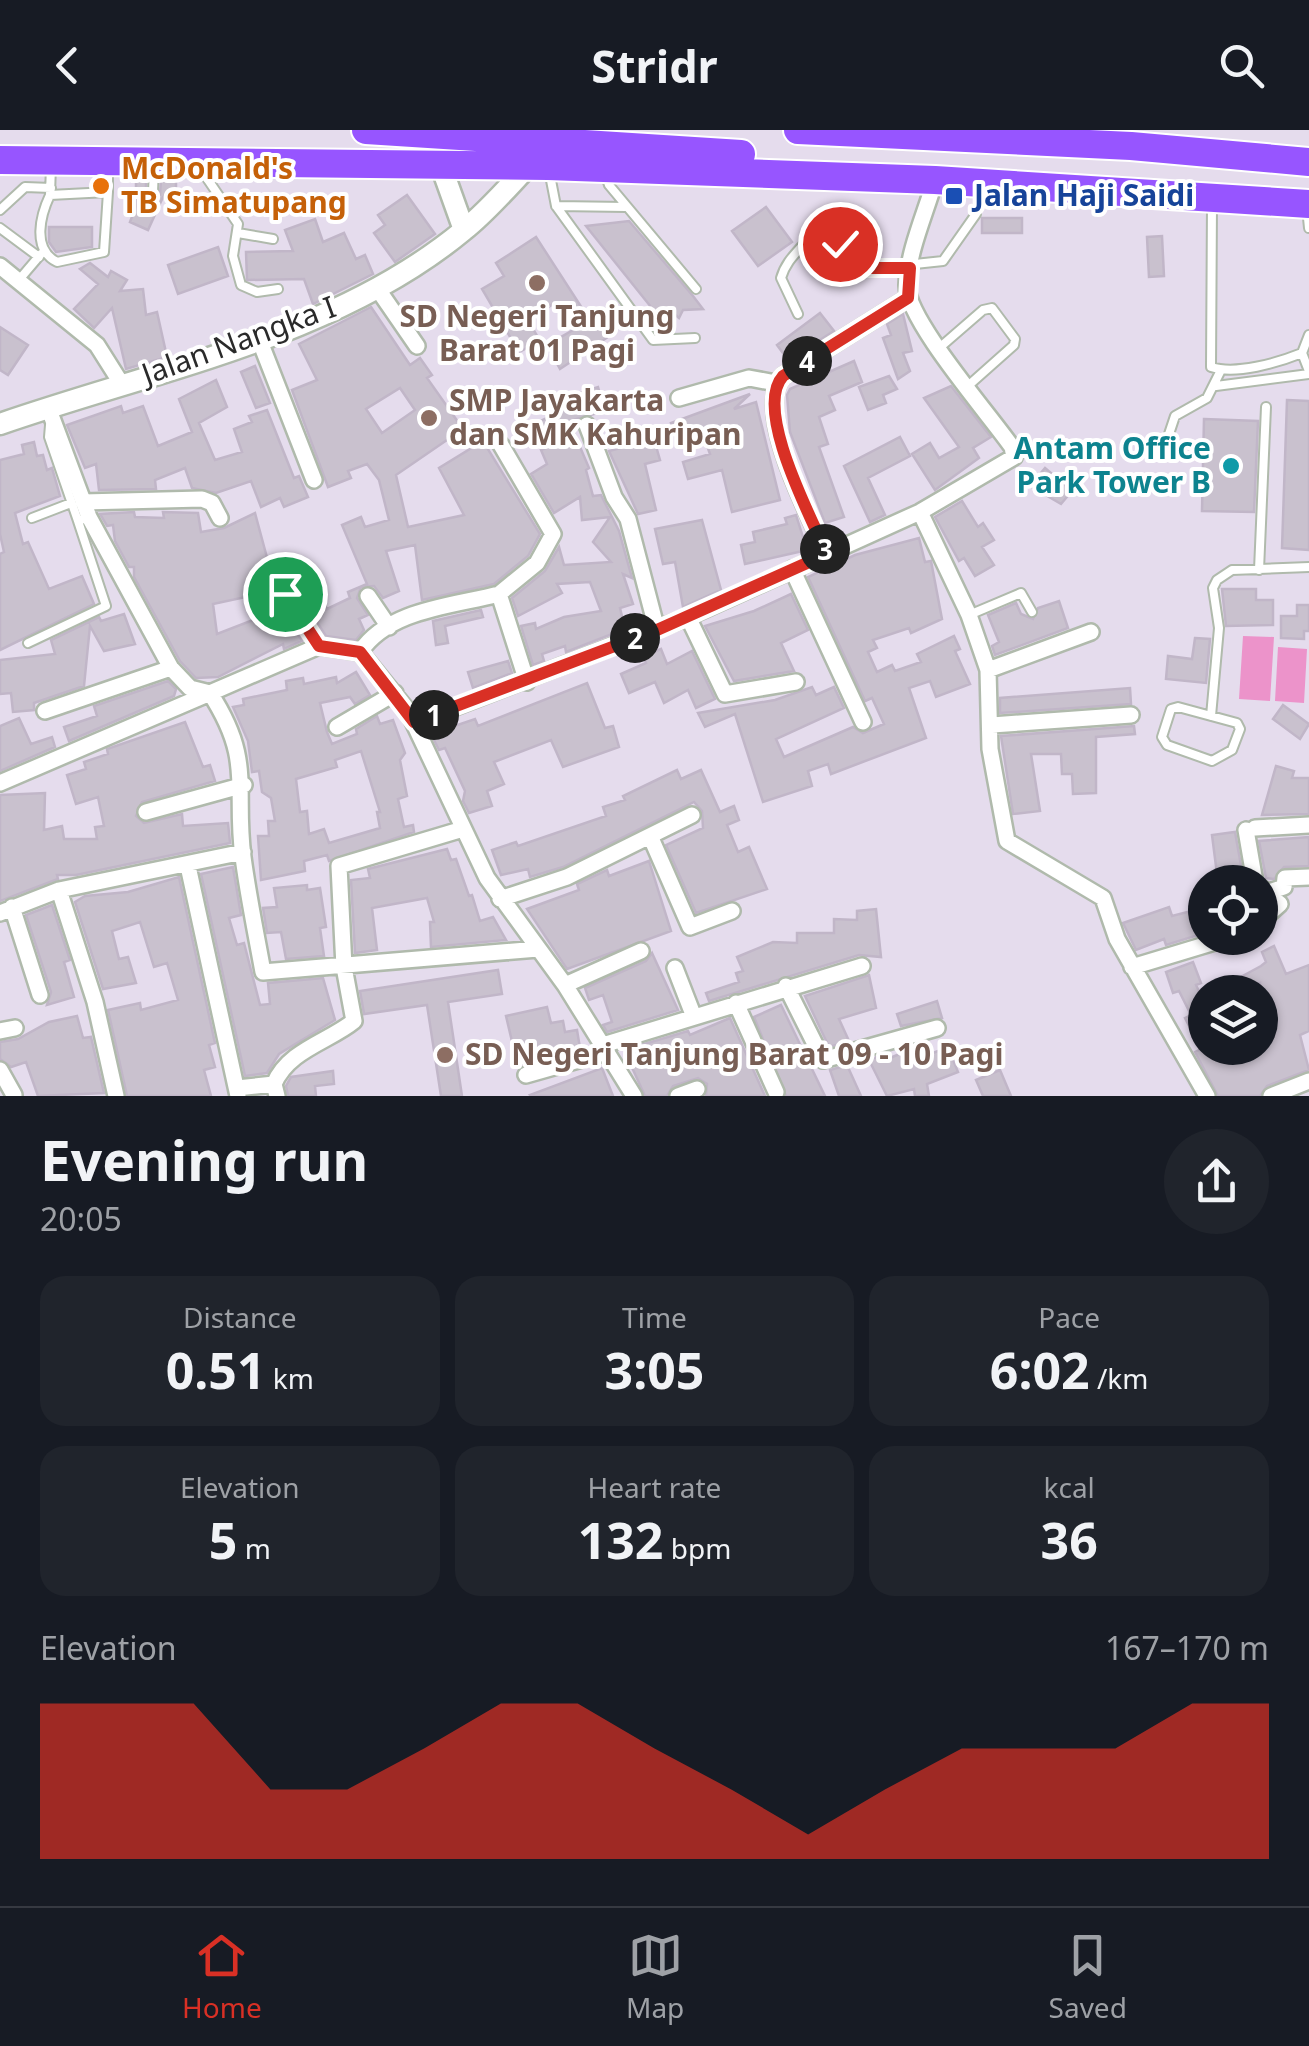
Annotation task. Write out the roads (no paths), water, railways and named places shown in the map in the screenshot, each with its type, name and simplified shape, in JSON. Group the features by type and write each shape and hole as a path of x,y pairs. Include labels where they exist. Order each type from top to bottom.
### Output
{"highway":[{"path":"366,130 876,162 993,172 1096,188"},
{"path":"798,130 1130,146 1309,162"},
{"path":"0,142 110,143 147,159"},
{"path":"0,160 539,166 935,180 1212,196 1308,212"}],"street":[{"path":"440,164 464,230"},
{"name":"Jalan Nangka I","path":"0,424 50,414 121,383 259,339 377,288 464,230 539,166"},
{"path":"414,722 527,682 688,617 920,512 1014,458 1012,446 938,349 908,298 910,268 935,180"},
{"path":"0,266 96,346 121,383"},
{"path":"377,288 417,346"},
{"path":"679,398 750,378 776,384 908,298"},
{"path":"259,339 314,480"},
{"path":"776,384 774,415 794,482 827,554"},
{"path":"50,414 80,511 172,668 190,688 210,693 233,732 244,785 242,852 265,973 538,949"},
{"path":"586,425 614,497 628,519 657,630"},
{"path":"360,652 389,626 422,612 499,594 537,562 553,534 501,445"},
{"path":"80,511 202,499 212,504 220,518"},
{"path":"920,512 969,615 988,670 990,748 1007,841 1098,891 1132,967 1207,1096"},
{"path":"792,569 864,722"},
{"path":"285,594 319,646"},
{"path":"499,594 527,682"},
{"path":"368,596 389,626"},
{"path":"688,617 725,694 796,682"},
{"path":"988,670 1090,632"},
{"path":"0,783 319,646 360,652 414,722 500,898 565,985 634,1096"},
{"path":"46,711 172,668"},
{"path":"337,727 395,694"},
{"path":"992,725 1130,715"},
{"path":"146,812 244,785"},
{"path":"500,898 567,877 692,816"},
{"path":"1256,865 1250,829 1309,826"},
{"path":"188,866 238,1092 276,1090 279,1073 314,1042 353,1023 344,967 340,866 463,829"},
{"path":"651,838 690,927 732,911"},
{"path":"40,995 6,910 60,890 242,852"},
{"path":"1278,887 1284,887 1285,878 1309,877"},
{"path":"60,890 95,1002 116,1096"},
{"path":"1132,967 1188,950"},
{"path":"565,985 641,951"},
{"path":"526,1075 786,986 862,966"},
{"path":"675,968 694,1017"},
{"path":"786,986 824,1060 937,1028"},
{"path":"736,1003 776,1092"},
{"path":"0,1070 14,1095"},
{"path":"1271,1096 1309,1081"},
{"path":"678,1096 698,1090"}],"lane":[{"path":"18,281 42,254 40,216 51,191 51,159"},
{"path":"0,228 56,262 104,252 108,159"},
{"path":"147,159 153,192"},
{"path":"196,160 235,217 238,233 233,256 241,285 256,292 278,289"},
{"path":"539,166 556,206 652,340 695,338"},
{"path":"604,168 609,185 696,289"},
{"path":"0,210 25,186 51,191 108,192"},
{"path":"1212,196 1211,367 1221,370 1249,366 1302,353"},
{"path":"556,206 626,207"},
{"path":"798,314 782,285 785,265 816,236 834,239 864,268 910,268 942,260 976,214"},
{"path":"238,233 274,239"},
{"path":"847,254 869,233"},
{"path":"938,349 992,308 1015,339 1014,346 968,385"},
{"path":"1216,386 1309,373 1302,353 1309,336"},
{"path":"1249,366 1249,382"},
{"path":"1169,434 1175,416 1207,398 1221,370"},
{"path":"1259,570 1266,408"},
{"path":"28,643 106,606 80,511 32,518"},
{"path":"1211,716 1219,628 1213,588 1232,570 1309,567"},
{"path":"969,615 1021,593 1032,612"},
{"path":"1171,709 1211,716 1237,723 1240,729 1232,750 1220,760 1167,744 1162,737 1171,709"}],"place":[{"name":"McDonald's TB Simatupang","path":"101,186"},
{"name":"Jalan Haji Saidi","path":"954,196"},
{"name":"SD Negeri Tanjung Barat 01 Pagi","path":"537,283"},
{"name":"SMP Jayakarta dan SMK Kahuripan","path":"429,418"},
{"name":"Antam Office Park Tower B","path":"1231,466"},
{"name":"SD Negeri Tanjung Barat 09 - 10 Pagi","path":"445,1055"}]}
